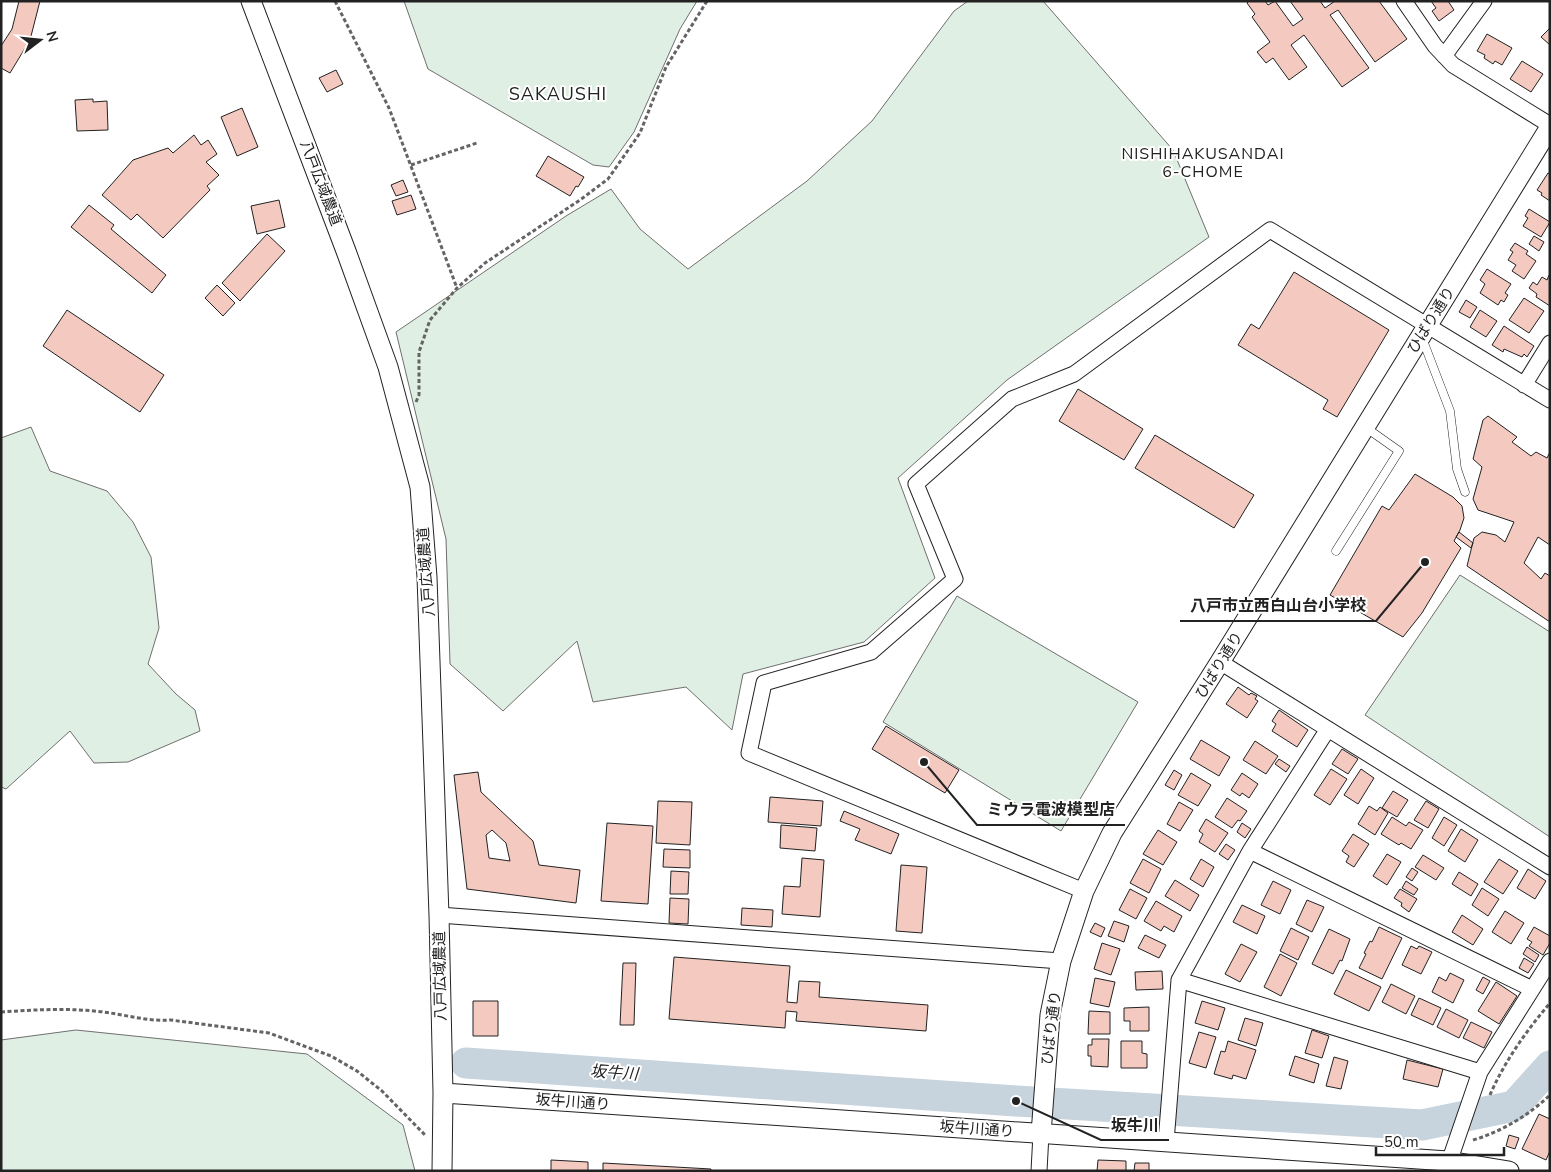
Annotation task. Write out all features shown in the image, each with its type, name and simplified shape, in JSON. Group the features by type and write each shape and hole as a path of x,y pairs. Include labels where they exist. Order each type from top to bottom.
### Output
{"street":[{"name":"八戸広域農道","path":"251,1 388,366 420,487 427,577 439,915 443,1093 442,1162"},
{"path":"1404,1 1452,65 1550,126"},
{"path":"1444,56 1484,1"},
{"name":"ひばり通り","path":"1042,1127 1050,1015 1061,961 1084,891 1112,833 1366,427 1550,126"},
{"path":"1084,891 750,753 764,682 870,652 955,579 916,484 1012,399 1074,374 1270,230 1424,331 1550,400"},
{"path":"1524,385 1550,343"},
{"path":"1220,662 1550,866"},
{"path":"1166,1135 1179,980 1250,851 1328,729"},
{"path":"1250,851 1532,989"},
{"path":"439,915 1061,961"},
{"path":"1447,1166 1480,1072 1550,961"},
{"path":"1179,980 1480,1072"},
{"name":"坂牛川通り","path":"443,1093 1166,1135 1509,1171"},
{"path":"1039,1171 1042,1127"}],"lane":[{"path":"1424,331 1450,411 1458,469 1465,492"},
{"path":"1336,552 1399,451 1366,427"}],"path":[{"path":"335,1 389,108 456,288"},
{"path":"415,404 418,395 419,352 430,320 456,288 485,263 580,200 608,179 640,133 666,67 707,1"},
{"path":"411,165 477,143"},
{"path":"1488,1100 1505,1067 1537,1018 1550,1003"},
{"path":"1,1012 30,1009 95,1011 155,1022 171,1020 269,1033 331,1056 357,1071 382,1091 442,1162"},
{"path":"1472,1140 1511,1124 1550,1095"},
{"path":"1472,1146 1472,1140 1476,1132"}],"green space":[{"path":"404,1 697,1 680,29 634,132 609,167 593,165 428,69"},
{"path":"968,1 1043,1 1173,150 1209,237 1007,380 898,478 935,578 864,642 743,674 732,730 686,687 593,702 577,641 503,711 450,664 446,539 396,332 566,216 611,189 640,229 688,269 807,181 872,121 954,11"},
{"path":"31,427 50,471 107,491 133,522 151,557 159,628 148,664 176,694 195,710 200,731 128,762 94,763 70,731 6,789 1,787 1,438"},
{"path":"1460,575 1550,632 1550,837 1365,715"},
{"path":"957,596 1138,702 1061,831 883,722"},
{"path":"76,1030 307,1054 403,1125 415,1171 1,1171 1,1040"}],"building":[{"path":"19,1 40,1 30,40 10,73 1,68 1,46 12,29"},
{"path":"1249,1 1265,1 1268,5 1275,1 1293,26 1303,19 1290,1 1320,1 1325,8 1335,1 1379,1 1407,39 1375,62 1338,10 1330,15 1369,68 1342,87 1304,35 1291,45 1307,67 1289,80 1273,58 1266,63 1257,52 1270,42 1252,17 1255,14 1247,3"},
{"path":"1431,1 1448,1 1454,10 1439,21 1432,11 1436,8"},
{"path":"1550,28 1550,45 1541,37"},
{"path":"1487,34 1512,48 1502,65 1495,61 1493,64 1484,58 1485,55 1477,51"},
{"path":"1522,61 1543,74 1531,92 1510,79"},
{"path":"336,70 343,84 327,92 319,78"},
{"path":"93,99 93,102 107,101 108,130 77,131 75,100"},
{"path":"242,108 258,147 237,156 221,117"},
{"path":"194,135 201,145 208,140 217,154 206,162 219,175 207,186 210,190 163,238 137,214 131,220 102,195 133,160 168,148 173,153"},
{"path":"548,156 584,177 570,196 536,176"},
{"path":"1548,173 1550,174 1550,201 1537,190"},
{"path":"403,180 408,192 396,196 391,185"},
{"path":"411,195 416,209 397,215 392,201"},
{"path":"279,200 285,227 257,234 251,206"},
{"path":"89,205 114,225 111,229 166,275 152,293 71,227"},
{"path":"1529,209 1550,222 1541,237 1523,226 1528,218 1525,216"},
{"path":"267,234 285,251 240,301 222,283"},
{"path":"1534,236 1544,242 1539,251 1529,244"},
{"path":"1515,243 1528,251 1526,254 1536,261 1524,279 1512,271 1516,265 1508,260 1513,252 1510,250"},
{"path":"1487,269 1511,284 1505,293 1508,295 1504,302 1501,300 1498,305 1480,293 1485,284 1480,280"},
{"path":"1294,272 1389,330 1337,417 1323,409 1328,400 1238,345 1251,324 1259,329"},
{"path":"1549,275 1550,306 1536,297 1537,294 1529,288 1533,282 1537,285 1542,277 1547,280"},
{"path":"217,285 235,303 223,316 205,298"},
{"path":"1524,298 1544,311 1529,333 1509,320"},
{"path":"1466,300 1477,307 1470,318 1459,312"},
{"path":"67,310 164,375 140,412 43,346"},
{"path":"1480,310 1497,321 1486,337 1470,327"},
{"path":"1504,326 1534,346 1527,357 1524,354 1522,357 1504,349 1503,352 1492,345"},
{"path":"1078,389 1143,429 1124,460 1059,421"},
{"path":"1488,416 1517,437 1512,442 1531,456 1536,452 1547,458 1550,452 1550,545 1538,537 1524,563 1541,579 1545,573 1550,576 1550,622 1467,566 1474,538 1482,532 1496,535 1505,542 1514,522 1478,510 1473,499 1482,467 1473,459 1483,420"},
{"path":"1155,435 1254,495 1234,528 1135,468"},
{"path":"1415,474 1453,497 1462,506 1464,518 1454,541 1461,548 1422,613 1403,637 1330,595 1382,506 1389,510"},
{"path":"1459,532 1473,543 1471,548 1456,537"},
{"path":"1238,687 1249,695 1251,693 1257,696 1255,699 1258,701 1247,718 1226,704"},
{"path":"1279,710 1308,730 1297,747 1272,731 1276,724 1272,721"},
{"path":"886,726 959,770 945,793 872,749"},
{"path":"1201,740 1230,757 1219,776 1190,759"},
{"path":"1255,741 1278,756 1266,774 1243,760"},
{"path":"1342,749 1358,759 1348,774 1332,764"},
{"path":"1279,759 1290,766 1286,772 1275,764"},
{"path":"1331,769 1347,779 1330,805 1314,795"},
{"path":"1361,769 1374,778 1358,804 1344,795"},
{"path":"1174,770 1182,775 1174,790 1165,785"},
{"path":"478,772 481,792 533,841 539,865 580,870 576,903 467,889 454,775","holes":["492,830 506,843 510,861 489,858 486,835"]},
{"path":"1191,773 1211,785 1198,806 1178,795"},
{"path":"1242,773 1258,784 1249,798 1242,793 1240,796 1231,790"},
{"path":"1393,791 1408,800 1397,817 1382,808"},
{"path":"770,797 823,801 821,826 768,822"},
{"path":"1227,798 1247,811 1232,828 1215,817"},
{"path":"658,801 692,802 690,845 656,843"},
{"path":"1426,801 1439,809 1428,828 1414,820"},
{"path":"1179,802 1193,810 1180,831 1167,824"},
{"path":"1369,806 1377,811 1380,807 1388,813 1375,835 1358,824"},
{"path":"844,811 899,834 891,854 855,840 860,829 840,821"},
{"path":"1392,817 1406,826 1409,822 1423,830 1411,849 1401,843 1399,845 1381,834"},
{"path":"1444,817 1457,825 1444,846 1432,838"},
{"path":"1206,819 1228,833 1215,852 1199,842 1203,834 1199,831"},
{"path":"607,823 653,826 648,904 601,901"},
{"path":"1242,823 1251,829 1245,838 1237,832"},
{"path":"781,825 817,828 815,851 780,848"},
{"path":"1461,829 1478,840 1465,862 1448,851"},
{"path":"1158,830 1177,842 1163,865 1143,854"},
{"path":"1353,834 1369,844 1354,867 1346,862 1349,856 1342,851"},
{"path":"1226,844 1235,850 1228,860 1219,854"},
{"path":"664,849 690,850 690,868 663,867"},
{"path":"1387,854 1401,862 1387,885 1373,876"},
{"path":"1423,855 1444,868 1436,880 1415,867"},
{"path":"802,858 824,860 820,917 782,914 784,886 800,887"},
{"path":"1143,859 1161,869 1149,893 1130,883"},
{"path":"1201,859 1214,867 1203,887 1190,879"},
{"path":"1499,859 1518,871 1503,894 1484,882"},
{"path":"901,865 927,867 922,933 896,931"},
{"path":"1412,868 1418,872 1412,881 1406,877"},
{"path":"1528,869 1546,881 1535,899 1517,888"},
{"path":"671,871 689,872 688,894 670,894"},
{"path":"1459,872 1478,884 1471,896 1452,884"},
{"path":"1175,880 1199,895 1190,911 1165,896"},
{"path":"1273,881 1291,890 1280,914 1261,905"},
{"path":"1406,881 1418,889 1414,895 1402,888"},
{"path":"1482,888 1499,899 1488,916 1472,905"},
{"path":"1130,889 1147,898 1136,919 1119,910"},
{"path":"1400,889 1417,899 1409,912 1401,906 1402,903 1394,898"},
{"path":"670,898 689,899 688,924 669,923"},
{"path":"1307,900 1324,907 1312,932 1296,924"},
{"path":"1156,901 1182,916 1174,932 1164,926 1161,931 1144,921"},
{"path":"1242,905 1265,916 1257,934 1233,922"},
{"path":"742,908 773,910 772,927 741,925"},
{"path":"1505,911 1524,923 1511,944 1492,932"},
{"path":"1462,915 1483,929 1473,945 1452,932"},
{"path":"1114,921 1129,926 1124,942 1108,936"},
{"path":"1095,923 1105,928 1101,937 1090,932"},
{"path":"1379,927 1402,938 1382,979 1359,968 1366,954 1364,953"},
{"path":"1534,927 1550,936 1550,943 1543,955 1529,946 1532,942 1527,939"},
{"path":"1291,928 1309,937 1298,960 1280,951"},
{"path":"1329,929 1350,939 1342,961 1340,960 1333,974 1312,964"},
{"path":"1145,935 1166,945 1159,958 1138,948"},
{"path":"1102,943 1120,949 1111,975 1094,969"},
{"path":"1241,944 1257,952 1240,982 1225,974"},
{"path":"1411,946 1417,949 1419,946 1432,952 1421,974 1402,965"},
{"path":"1527,947 1539,955 1535,962 1523,954"},
{"path":"1280,954 1297,963 1281,996 1264,987"},
{"path":"674,957 790,966 787,1002 797,1003 799,981 820,982 819,997 928,1005 926,1031 796,1021 797,1012 786,1011 785,1028 669,1019"},
{"path":"1524,958 1534,964 1528,973 1519,968"},
{"path":"623,963 636,963 634,1025 620,1025"},
{"path":"1346,970 1381,987 1369,1011 1334,994"},
{"path":"1162,971 1163,989 1136,990 1135,972"},
{"path":"1450,973 1464,980 1453,1003 1432,992 1439,977 1446,981"},
{"path":"1483,977 1490,981 1483,994 1476,990"},
{"path":"1095,978 1115,982 1109,1007 1090,1003"},
{"path":"1496,982 1517,996 1499,1024 1478,1011"},
{"path":"1391,984 1415,996 1406,1014 1382,1002"},
{"path":"1419,998 1441,1008 1433,1025 1411,1015"},
{"path":"473,1001 498,1001 498,1036 473,1036"},
{"path":"1202,1001 1225,1008 1218,1030 1195,1023"},
{"path":"1149,1007 1149,1031 1130,1031 1130,1021 1124,1021 1124,1008"},
{"path":"1446,1009 1468,1020 1459,1038 1437,1027"},
{"path":"1089,1011 1110,1012 1110,1034 1088,1034"},
{"path":"1245,1018 1263,1023 1256,1046 1238,1040"},
{"path":"1471,1022 1492,1032 1484,1048 1463,1038"},
{"path":"1312,1030 1329,1036 1322,1058 1305,1053"},
{"path":"1199,1032 1216,1037 1206,1068 1189,1063"},
{"path":"1092,1039 1109,1039 1108,1067 1091,1066 1091,1056 1088,1056 1088,1045 1092,1045"},
{"path":"1121,1041 1142,1041 1142,1053 1147,1054 1147,1068 1121,1068"},
{"path":"1228,1041 1256,1050 1246,1079 1233,1075 1232,1079 1214,1074 1221,1051 1225,1052"},
{"path":"1295,1056 1319,1064 1314,1083 1289,1075"},
{"path":"1334,1057 1348,1061 1341,1089 1326,1086"},
{"path":"1407,1060 1443,1069 1438,1087 1403,1079"},
{"path":"1539,1114 1550,1119 1550,1151 1546,1160 1522,1149"},
{"path":"1509,1135 1519,1138 1515,1149 1506,1146"},
{"path":"551,1160 588,1162 588,1171 551,1171"},
{"path":"1098,1160 1126,1161 1126,1171 1097,1171"},
{"path":"603,1163 711,1169 711,1171 603,1171"},
{"path":"1135,1163 1149,1163 1149,1171 1134,1171"}],"waterway":[{"name":"坂牛川","path":"466,1063 1016,1101 1422,1125 1514,1106 1550,1066"}],"place":[{"name":"八戸市立西白山台小学校","path":"1425,562"},
{"name":"ミウラ電波模型店","path":"924,762"},
{"name":"坂牛川","path":"1016,1101"}],"district":[{"name":"SAKAUSHI","path":"558,94"},
{"name":"NISHIHAKUSANDAI 6-CHOME","path":"1203,163"}]}
